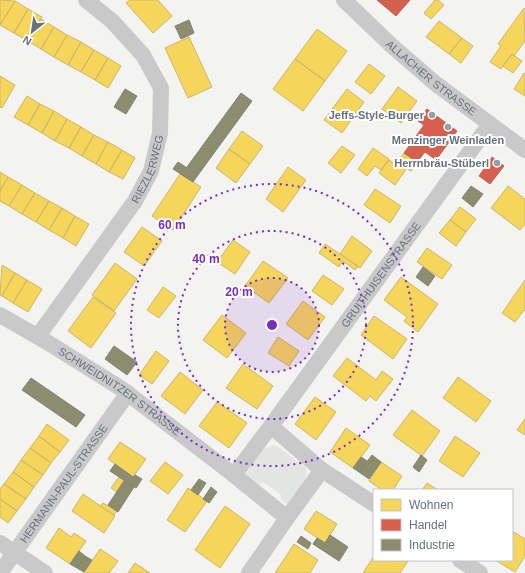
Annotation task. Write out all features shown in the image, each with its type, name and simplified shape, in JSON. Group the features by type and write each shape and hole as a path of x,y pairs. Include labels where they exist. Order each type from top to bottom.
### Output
{"street":[{"name":"RIEZLERWEG","path":"38,336 135,201 151,171 160,133 161,88 143,55 112,21 86,0"},
{"name":"ALLACHER STRASSE","path":"344,0 392,46 436,84 525,150"},
{"name":"GRUITHUISENSTRASSE","path":"234,475 490,124"},
{"name":"SCHWEIDNITZER STRASSE","path":"0,315 38,336 128,393 287,518"},
{"name":"HERMANN-PAUL-STRASSE","path":"0,573 128,393"},
{"path":"271,426 322,470 373,503"},
{"path":"249,573 322,470"},
{"path":"0,543 45,573"},
{"path":"462,561 480,573"}],"shaded area":[{"path":"273,445 280,448 306,468 303,483 287,504 281,499 281,495 264,482 259,484 246,474 262,450"}],"building: Wohnen":[{"path":"0,0 15,1 0,25"},
{"path":"130,0 158,0 172,16 153,33 126,3"},
{"path":"435,0 438,0 444,5 431,19 424,13"},
{"path":"15,1 28,9 14,33 0,25"},
{"path":"524,8 525,41 514,56 512,54 501,69 490,62 501,46 498,44"},
{"path":"28,9 42,17 28,41 14,33"},
{"path":"41,19 54,27 41,49 28,41"},
{"path":"439,21 462,38 449,54 426,37"},
{"path":"54,27 67,35 54,57 41,49"},
{"path":"317,29 347,51 325,81 295,59"},
{"path":"67,35 81,42 68,65 54,57"},
{"path":"189,37 212,87 188,98 165,48"},
{"path":"462,38 473,46 461,63 449,54"},
{"path":"81,42 94,50 81,72 68,65"},
{"path":"94,50 108,58 95,80 81,72"},
{"path":"512,54 522,61 513,73 503,66"},
{"path":"108,58 121,66 108,88 95,80"},
{"path":"295,59 325,81 303,111 273,89"},
{"path":"369,64 385,76 371,94 355,82"},
{"path":"524,73 525,74 525,96 514,89"},
{"path":"0,76 15,85 2,108 0,107"},
{"path":"398,87 417,101 401,123 382,109"},
{"path":"347,89 364,102 342,133 324,120"},
{"path":"27,96 40,104 28,125 14,117"},
{"path":"40,104 54,111 42,133 28,125"},
{"path":"54,111 67,119 55,141 42,133"},
{"path":"67,119 81,127 69,148 55,141"},
{"path":"81,127 94,135 82,156 69,148"},
{"path":"242,131 263,146 250,164 229,149"},
{"path":"94,135 108,142 96,164 82,156"},
{"path":"108,142 122,150 109,172 96,164"},
{"path":"342,146 355,155 341,173 328,163"},
{"path":"373,148 389,159 381,170 375,166 367,176 358,169"},
{"path":"229,149 250,164 236,183 216,168"},
{"path":"122,150 135,158 123,179 109,172"},
{"path":"404,153 417,162 411,171 407,168 395,185 379,173 389,160 396,165"},
{"path":"288,167 306,180 283,212 266,199"},
{"path":"0,172 8,177 0,191"},
{"path":"180,174 201,187 173,230 152,216"},
{"path":"8,177 22,185 9,206 0,201 0,191"},
{"path":"22,185 35,193 22,214 9,206"},
{"path":"508,186 525,199 525,224 520,230 491,208"},
{"path":"375,189 401,206 390,223 364,205"},
{"path":"35,193 49,201 36,222 22,214"},
{"path":"49,201 62,208 49,230 36,222"},
{"path":"460,207 476,219 466,232 450,220"},
{"path":"62,208 75,216 63,238 49,230"},
{"path":"75,216 89,224 76,246 63,238"},
{"path":"450,220 466,232 456,246 439,233"},
{"path":"142,227 162,241 144,266 124,252"},
{"path":"352,236 372,251 360,268 340,254"},
{"path":"233,240 250,252 235,274 217,262"},
{"path":"325,244 358,266 355,270 343,261 339,267 319,253"},
{"path":"427,248 452,265 442,279 417,262"},
{"path":"263,261 288,278 269,303 245,286"},
{"path":"115,263 137,279 114,311 92,295"},
{"path":"2,265 15,273 2,296 0,295"},
{"path":"15,273 27,280 13,303 2,296"},
{"path":"323,275 344,289 332,305 312,291"},
{"path":"401,277 438,304 418,332 404,321 407,317 384,300"},
{"path":"27,280 42,289 28,312 13,303"},
{"path":"525,280 525,311 524,310 515,322 502,313"},
{"path":"163,287 176,296 159,318 147,310"},
{"path":"93,297 116,313 91,348 68,331"},
{"path":"303,301 325,317 308,340 286,324"},
{"path":"222,315 246,333 227,358 203,340"},
{"path":"374,316 407,339 393,359 361,335"},
{"path":"278,337 299,351 289,366 268,353"},
{"path":"156,351 169,361 152,384 139,375"},
{"path":"347,358 376,380 382,371 393,379 376,401 370,396 366,401 333,376"},
{"path":"243,364 273,386 257,409 226,388"},
{"path":"180,372 203,390 185,414 161,396"},
{"path":"458,377 491,401 476,422 443,398"},
{"path":"315,397 336,412 316,440 295,424"},
{"path":"217,402 247,423 229,448 199,426"},
{"path":"412,410 440,431 422,456 393,435"},
{"path":"525,419 525,435 517,430"},
{"path":"47,424 69,440 60,452 39,436"},
{"path":"346,428 370,445 353,468 330,452"},
{"path":"39,436 60,452 51,463 30,448"},
{"path":"455,436 480,453 463,477 439,461"},
{"path":"120,442 146,459 133,477 108,459"},
{"path":"30,448 51,463 43,475 21,460"},
{"path":"21,460 43,475 34,487 13,472"},
{"path":"165,462 183,475 168,494 150,481"},
{"path":"381,462 402,476 394,489 381,489 369,481"},
{"path":"13,472 34,487 26,499 4,484"},
{"path":"119,477 124,481 117,492 111,488"},
{"path":"427,483 436,489 423,489"},
{"path":"4,484 26,499 17,511 0,499 0,489"},
{"path":"188,488 207,501 185,532 167,520"},
{"path":"83,494 115,516 104,533 72,511"},
{"path":"0,499 17,511 8,523 0,517"},
{"path":"103,503 117,511 114,515 100,506"},
{"path":"225,506 250,524 220,568 195,550"},
{"path":"316,511 337,524 325,543 304,529"},
{"path":"59,528 71,537 74,533 86,541 70,564 46,548"},
{"path":"513,532 525,539 525,556 515,572 497,561 513,561"},
{"path":"294,544 318,560 310,573 275,573"},
{"path":"100,549 118,561 109,573 84,573"},
{"path":"373,558 373,561 408,561 400,573 363,573"},
{"path":"135,563 150,573 128,573"}],"building: Handel":[{"path":"377,0 410,0 396,16"},
{"path":"427,109 457,131 436,160 425,152 417,162 404,153 424,125 418,121"},
{"path":"492,157 504,166 490,184 479,176"}],"building: Industrie":[{"path":"189,20 194,33 181,39 175,26"},
{"path":"125,89 137,96 126,114 114,107"},
{"path":"241,93 252,101 198,175 187,167"},
{"path":"178,162 198,175 193,182 173,169"},
{"path":"471,186 483,194 473,207 462,198"},
{"path":"423,267 435,276 428,286 416,277"},
{"path":"114,346 137,362 127,375 105,359"},
{"path":"31,378 85,415 76,427 22,390"},
{"path":"372,455 381,462 369,479 359,472"},
{"path":"421,455 427,460 419,472 413,467"},
{"path":"361,457 367,461 359,472 353,468"},
{"path":"115,464 133,477 135,475 142,479 136,488 110,471"},
{"path":"199,479 206,483 198,495 191,490"},
{"path":"124,481 134,487 118,512 108,505"},
{"path":"211,487 217,492 209,503 203,499"},
{"path":"330,535 348,547 339,561 313,544 317,538 325,543"},
{"path":"301,536 311,543 308,549 297,542"},
{"path":"79,551 85,556 77,568 70,564"},
{"path":"85,556 92,560 84,572 77,568"}],"place":[{"name":"Jeffs-Style-Burger","path":"432,115"},
{"name":"Menzinger Weinladen","path":"448,127"},
{"name":"Herrnbräu-Stüberl","path":"497,163"}]}
